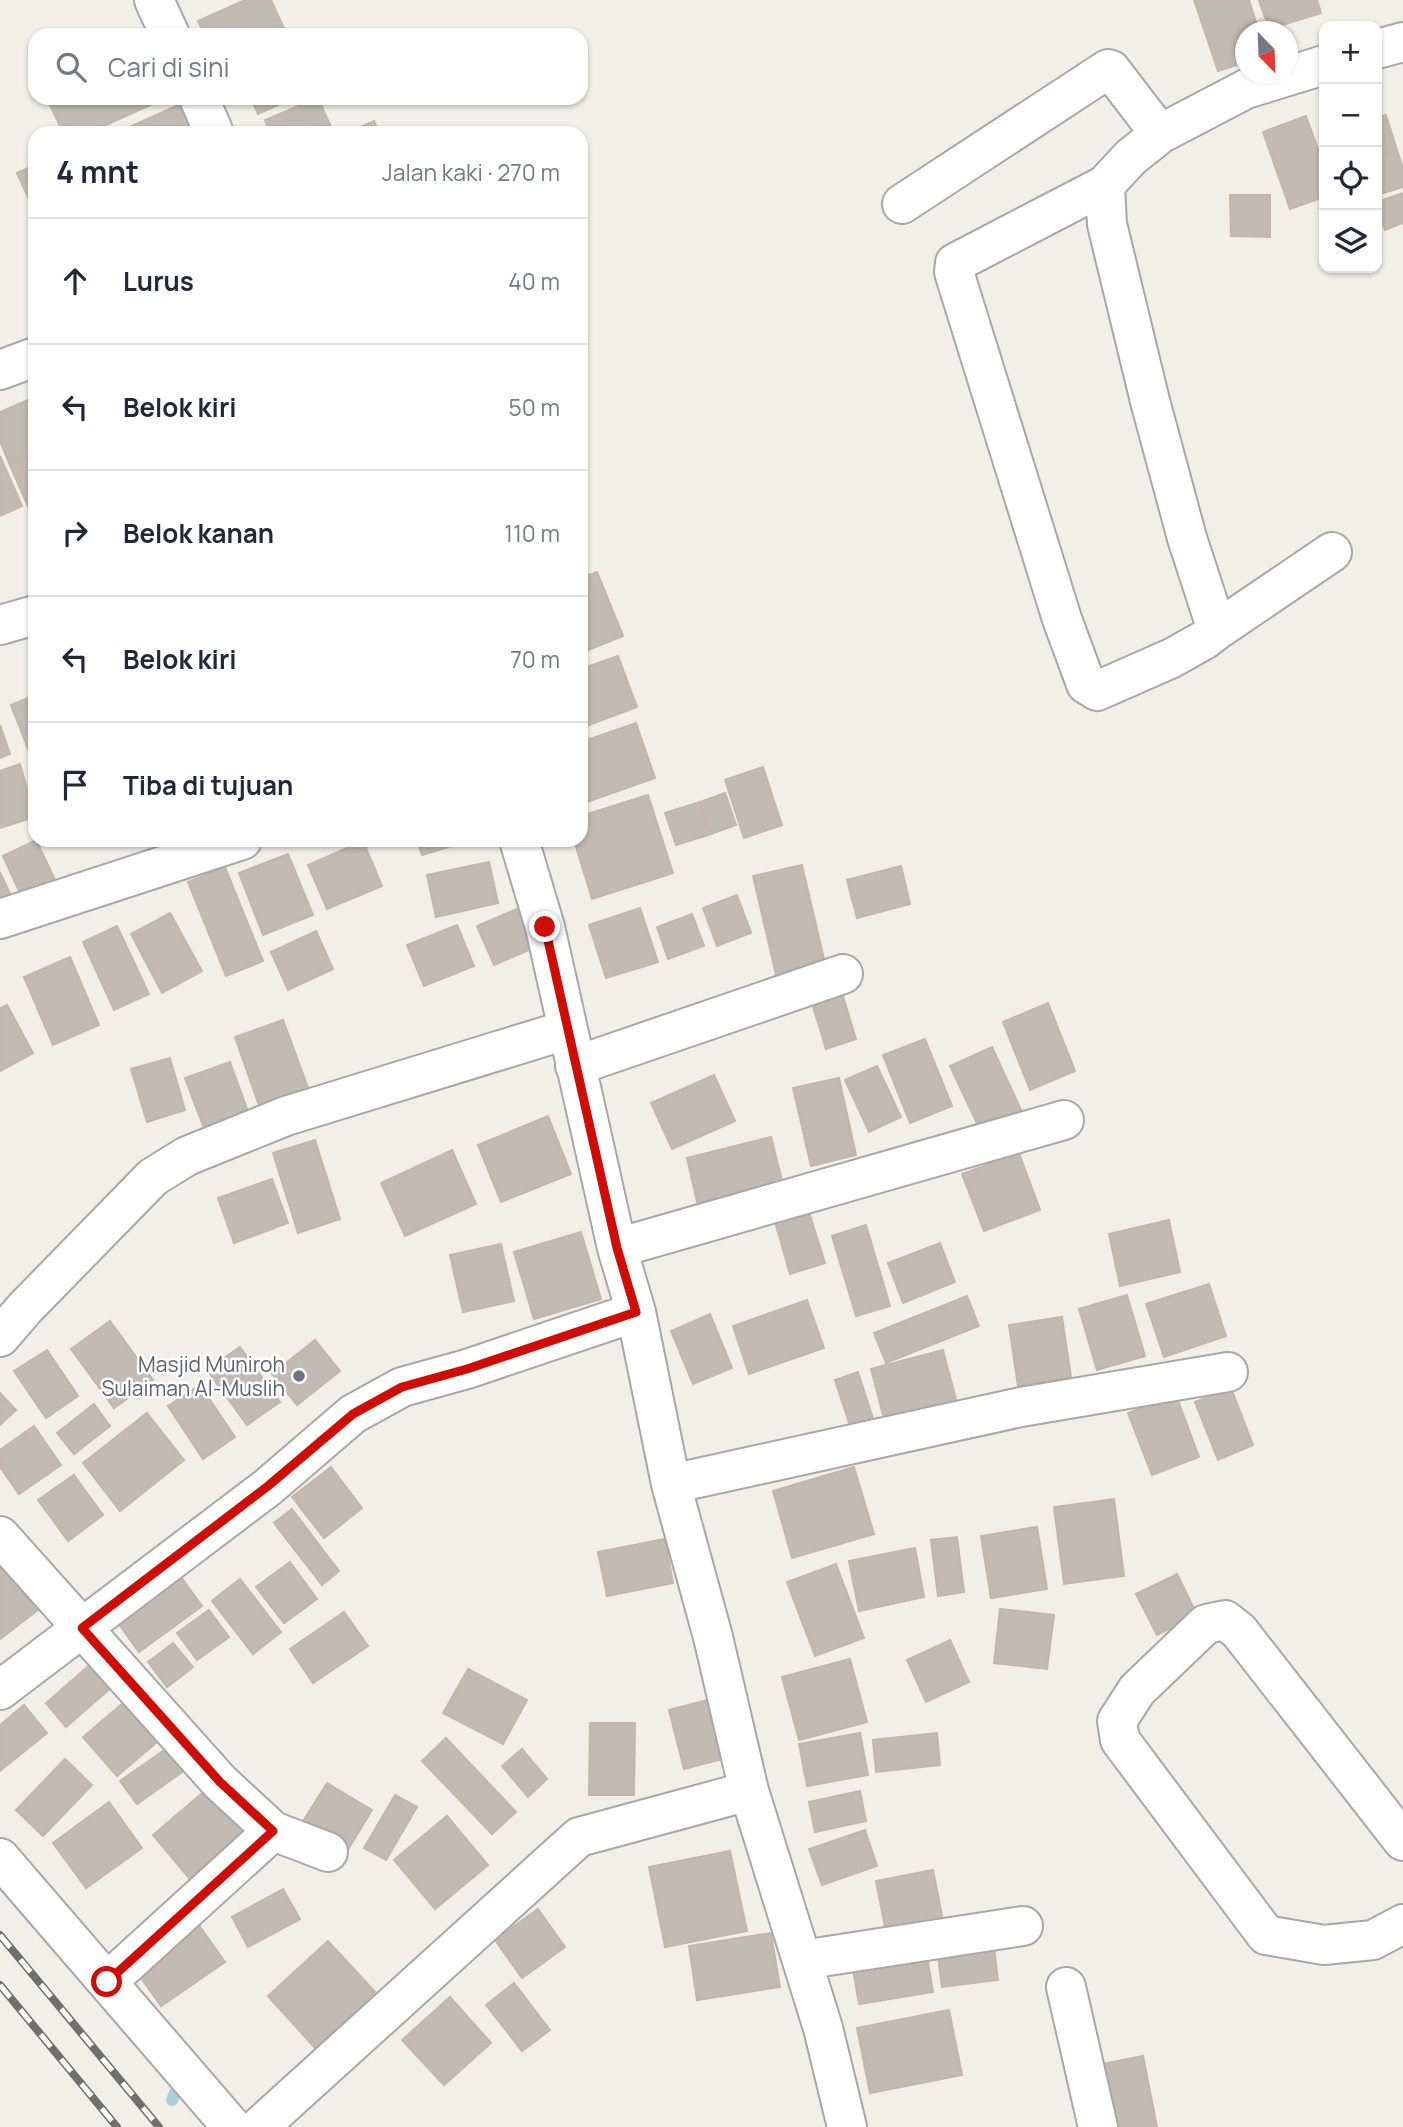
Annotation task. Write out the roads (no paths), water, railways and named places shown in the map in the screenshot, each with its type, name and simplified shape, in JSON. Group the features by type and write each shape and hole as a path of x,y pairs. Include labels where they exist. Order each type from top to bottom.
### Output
{"street":[{"path":"154,0 167,28"},
{"path":"1382,48 1403,42"},
{"path":"1319,67 1246,89 1160,134 1132,157 1105,185 958,261 955,263 954,272 1062,619 1089,688 1102,690 1204,640 1332,552"},
{"path":"902,204 1108,69 1111,69 1160,134"},
{"path":"201,105 211,126"},
{"path":"1105,185 1107,224 1150,401 1187,538 1217,630"},
{"path":"0,369 28,359"},
{"path":"0,625 28,617"},
{"path":"0,919 221,847"},
{"path":"521,847 545,927 617,1248 636,1312 671,1484 713,1637 749,1791 823,2028 847,2127"},
{"path":"0,1337 153,1177 187,1156 286,1116 571,1048 843,974"},
{"path":"617,1248 1064,1120"},
{"path":"0,1690 268,1486 353,1414 402,1387 467,1369 636,1312"},
{"path":"671,1484 1021,1407 1228,1372"},
{"path":"0,1536 220,1782 273,1831 328,1852"},
{"path":"1403,1841 1239,1631 1224,1620 1206,1624 1196,1633 1137,1690 1117,1721 1120,1740 1266,1935 1324,1945 1373,1940 1403,1924"},
{"path":"258,2127 579,1837 749,1791"},
{"path":"107,1982 273,1831"},
{"path":"0,1858 232,2127"},
{"path":"802,1960 1023,1926"},
{"path":"1066,1987 1098,2127"}],"waterway":[{"path":"172,2100 179,2083"}],"railway":[{"path":"0,1935 159,2127"},
{"path":"0,1985 117,2127"}],"place":[{"name":"Masjid Muniroh Sulaiman Al-Muslih","path":"299,1376"}]}
